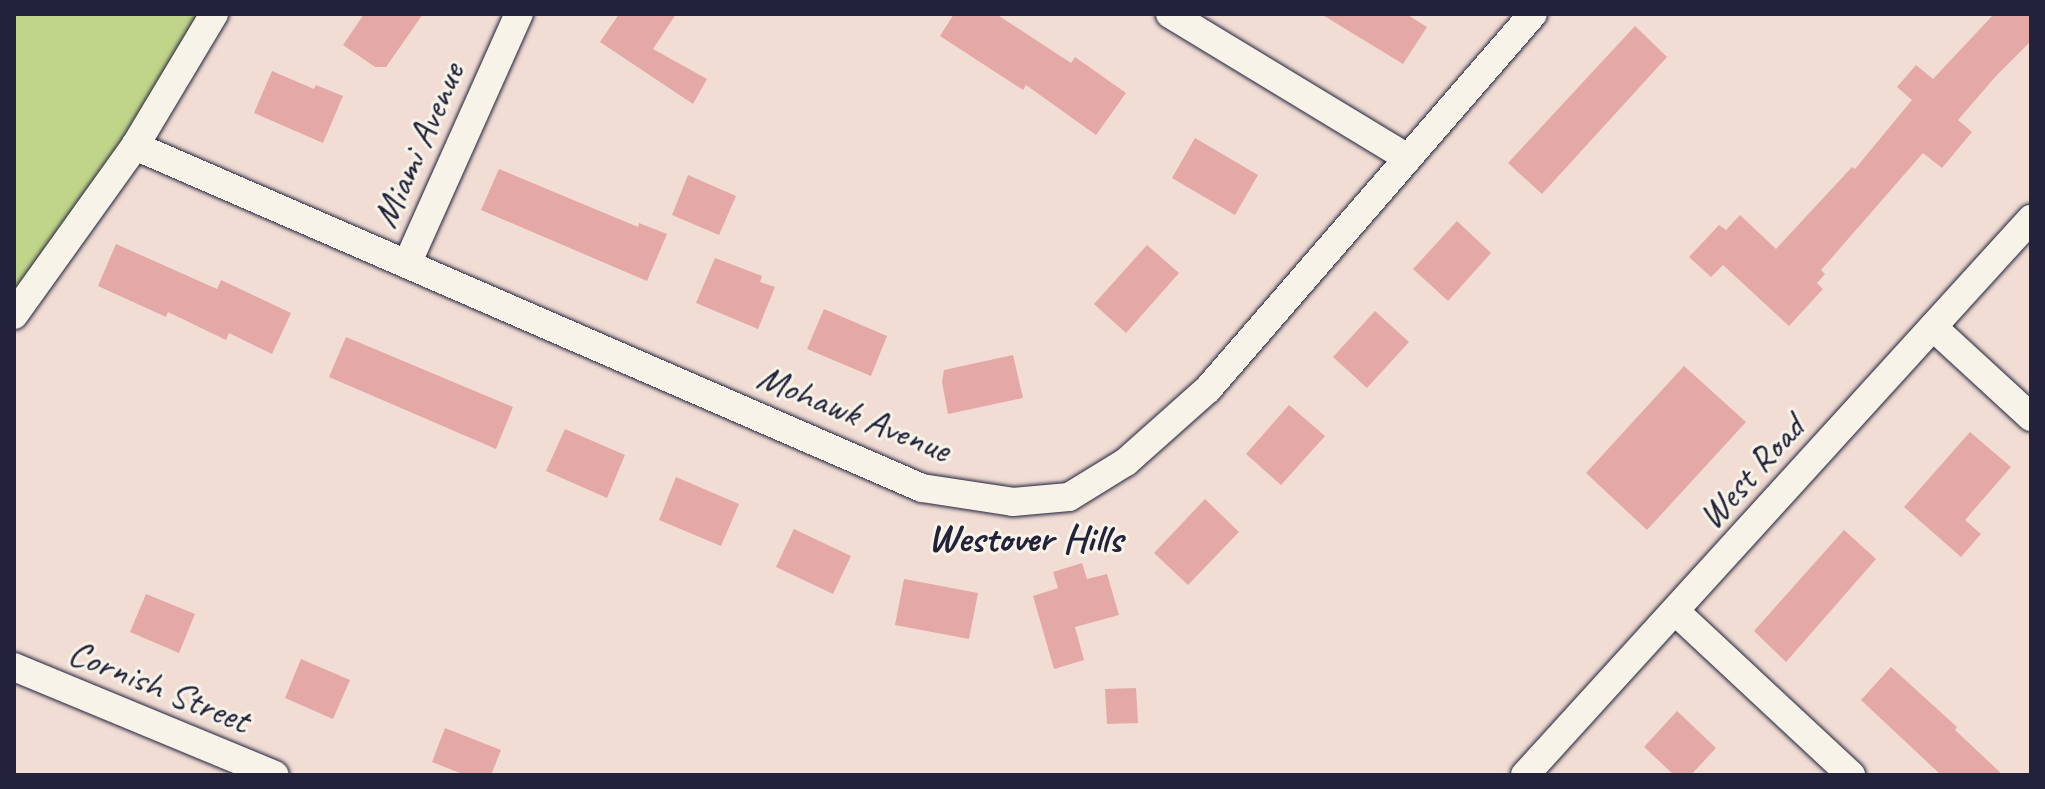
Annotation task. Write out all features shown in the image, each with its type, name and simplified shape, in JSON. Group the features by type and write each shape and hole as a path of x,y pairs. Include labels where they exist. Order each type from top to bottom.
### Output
{"street":[{"path":"14,315 135,146 214,14"},
{"name":"Miami Avenue","path":"407,264 519,14"},
{"path":"1170,14 1406,157"},
{"name":"Mohawk Avenue","path":"135,146 922,488 1013,502 1069,497 1126,462 1208,389 1533,14"},
{"name":"West Road","path":"1525,775 2031,219"},
{"path":"1933,327 2031,417"},
{"path":"1675,611 1851,775"},
{"name":"Cornish Street","path":"14,667 275,775"}],"green space":[{"path":"14,14 209,14 14,310"}],"building":[{"path":"364,14 423,14 386,67 375,67 343,45"},
{"path":"619,14 676,14 653,49 707,79 693,104 600,42"},
{"path":"954,14 996,14 1071,63 1075,57 1126,93 1096,135 1026,85 1023,90 940,36"},
{"path":"1321,14 1406,14 1427,27 1403,64"},
{"path":"1994,14 2031,14 2031,41 1958,120 1972,132 1942,168 1923,153 1821,270 1825,274 1817,283 1823,289 1789,326 1723,265 1711,277 1689,257 1719,225 1726,230 1740,215 1776,249 1852,167 1855,169 1912,100 1897,87 1916,65 1933,79"},
{"path":"1635,26 1667,57 1542,194 1508,163"},
{"path":"272,71 314,89 316,85 343,96 323,143 254,113"},
{"path":"1195,138 1258,175 1235,215 1172,178"},
{"path":"499,169 638,227 639,223 667,234 647,281 481,210"},
{"path":"688,175 736,196 719,235 672,215"},
{"path":"1457,221 1491,253 1448,301 1413,269"},
{"path":"116,244 217,289 221,280 291,313 272,354 229,333 226,340 168,312 166,317 98,286"},
{"path":"1147,245 1179,273 1126,333 1094,304"},
{"path":"715,258 762,276 760,282 775,287 758,329 696,303"},
{"path":"824,309 887,336 871,376 807,349"},
{"path":"1375,311 1409,342 1367,388 1333,357"},
{"path":"346,337 513,407 496,449 329,377"},
{"path":"1013,355 1023,398 948,414 942,382 944,370"},
{"path":"1684,366 1746,422 1647,530 1586,473"},
{"path":"1289,405 1325,436 1281,485 1246,454"},
{"path":"565,429 625,455 607,498 546,471"},
{"path":"1970,432 2011,467 1965,520 1981,534 1961,557 1904,507"},
{"path":"676,477 739,504 721,546 659,520"},
{"path":"1205,499 1239,532 1188,585 1154,553"},
{"path":"794,529 851,556 833,594 776,567"},
{"path":"1844,530 1876,559 1786,662 1754,631"},
{"path":"1082,563 1087,579 1107,574 1119,615 1075,627 1084,660 1054,669 1033,596 1058,588 1053,572"},
{"path":"904,579 978,593 969,639 895,625"},
{"path":"146,594 195,614 179,653 130,632"},
{"path":"301,659 350,680 333,719 285,698"},
{"path":"1891,667 1957,727 1955,730 2003,775 1941,775 1861,700"},
{"path":"1136,688 1138,723 1107,724 1105,689"},
{"path":"1677,711 1716,748 1691,775 1674,775 1644,747"},
{"path":"445,728 501,750 491,775 465,775 432,762"}],"district":[{"name":"Westover Hills","path":"1025,538"}]}
